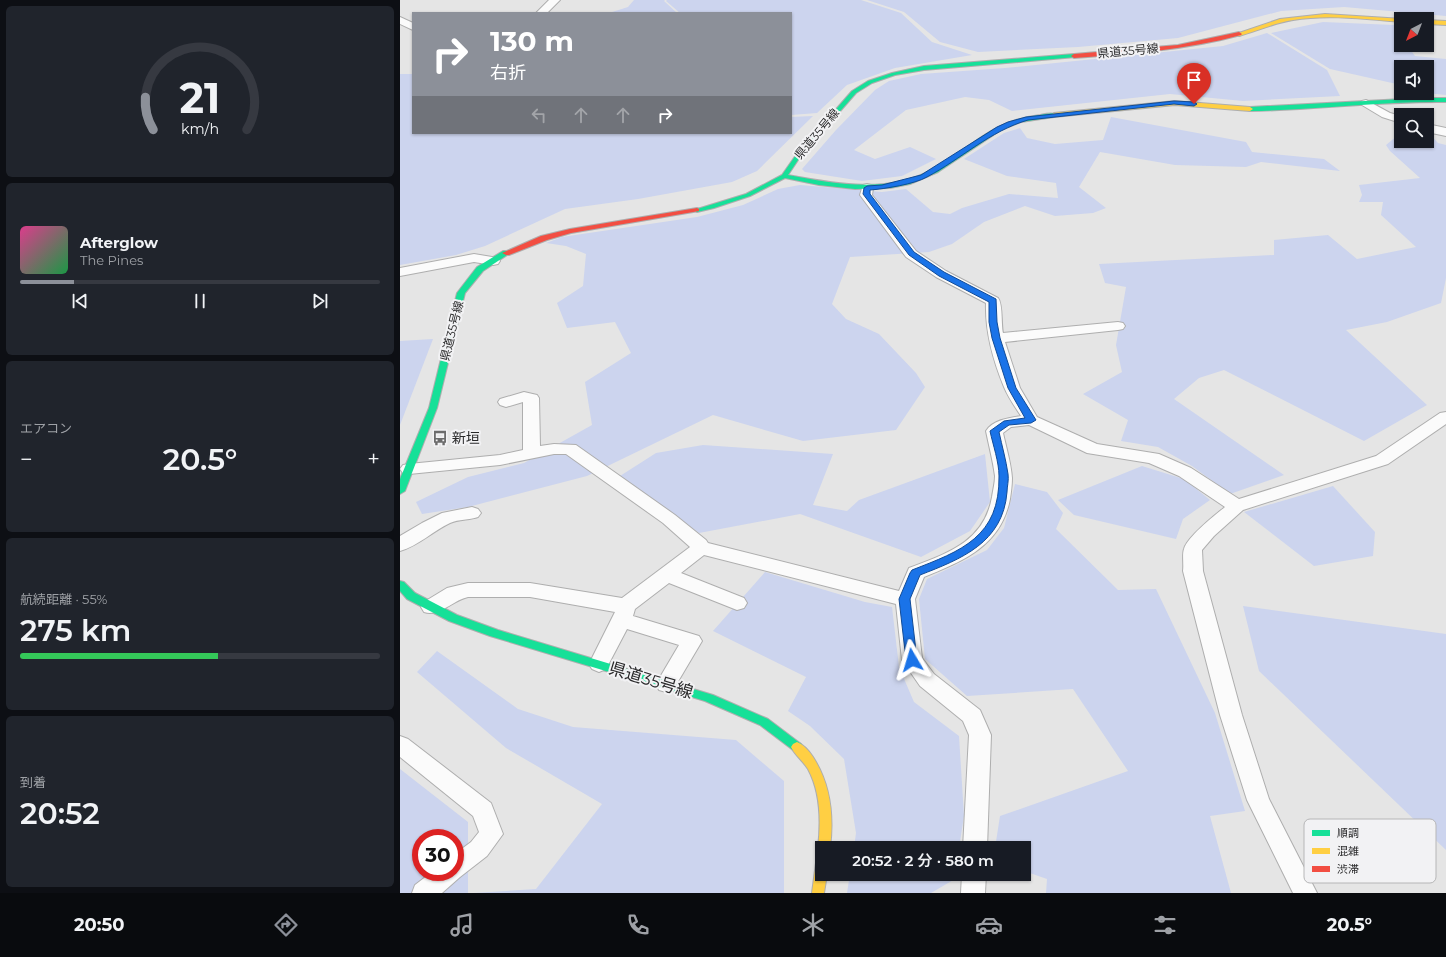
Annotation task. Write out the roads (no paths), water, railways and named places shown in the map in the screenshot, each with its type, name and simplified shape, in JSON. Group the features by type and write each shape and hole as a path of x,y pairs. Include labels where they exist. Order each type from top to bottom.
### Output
{"main road":[{"name":"県道35号線","path":"400,491 433,408 461,293 480,269 519,247 570,231 712,207 748,194 784,176 798,156 854,92 870,82 894,74 924,68 1194,44 1219,40 1281,21 1309,17 1344,16 1394,20"},
{"path":"1434,22 1446,23"},
{"path":"784,176 867,188 882,187 923,176 999,128 1028,118 1174,103 1250,109 1288,109 1415,99 1446,100"},
{"name":"県道35号線","path":"400,585 411,596 453,618 494,633 709,698 764,722 807,756 823,793 826,834 825,841"},
{"path":"818,893 820,881"}],"street":[{"path":"542,12 555,0"},
{"path":"400,20 412,26"},
{"path":"1366,103 1386,115 1394,118"},
{"path":"1434,129 1446,132"},
{"path":"867,188 866,194 911,254 942,274 993,301 993,322 996,338 1012,388 1031,420"},
{"path":"400,272 455,260 474,258 493,261"},
{"path":"996,338 1118,326"},
{"path":"506,402 524,397 532,398 532,453"},
{"path":"1305,893 1258,800 1231,715 1193,571 1193,549 1207,532 1237,506 1382,460 1446,417"},
{"path":"975,841 980,735 972,716 927,680 912,660 904,599 916,573 953,558 979,542 995,520 1001,502 1004,475 994,431 1007,423 1031,420 1093,449 1153,458 1185,472 1237,506"},
{"path":"409,469 500,460 554,449 570,449 669,519 699,544 701,548 904,599"},
{"path":"400,545 428,527 448,517 472,513"},
{"path":"599,664 624,612 701,548"},
{"path":"668,575 737,603"},
{"path":"431,607 454,593 468,590 530,590 619,606 624,612 692,641 666,684"},
{"path":"400,745 483,810 491,834 479,849 464,861"},
{"path":"424,893 439,881"},
{"path":"973,893 974,881"}],"place":[{"name":"新垣","path":"440,438"}]}
